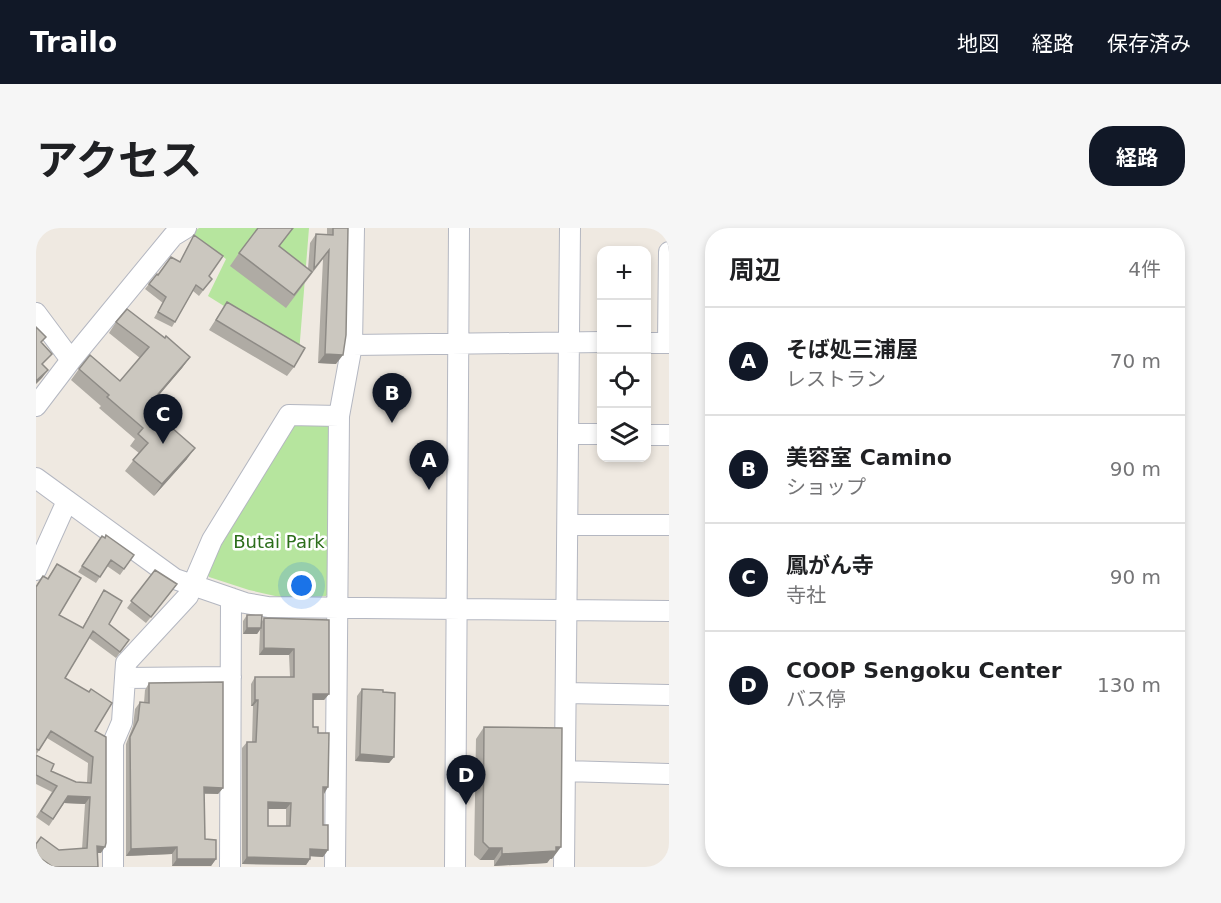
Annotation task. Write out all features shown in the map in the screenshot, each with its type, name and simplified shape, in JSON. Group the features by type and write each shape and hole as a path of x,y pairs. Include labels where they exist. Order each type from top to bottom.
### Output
{"street":[{"path":"36,406 70,360 173,236 186,228"},
{"path":"335,867 339,416 352,345 354,228"},
{"path":"455,867 459,228"},
{"path":"564,867 570,228"},
{"path":"651,343 668,343 669,252"},
{"path":"36,313 70,360"},
{"path":"352,345 597,342"},
{"path":"113,867 113,743 122,722 126,663 188,596 212,540 289,415 339,416"},
{"path":"568,434 597,434"},
{"path":"651,435 669,435"},
{"path":"36,478 175,579 231,598 268,607 669,611"},
{"path":"36,570 67,501"},
{"path":"568,525 669,525"},
{"path":"230,867 231,598"},
{"path":"125,678 231,677"},
{"path":"566,693 669,695"},
{"path":"565,771 669,774"}],"green space":[{"path":"199,228 309,228 299,353 208,296 226,259 192,233"},
{"name":"Butai Park","path":"291,422 329,422 333,428 331,590 326,596 284,598 209,577 205,571"}],"building":[{"path":"258,228 293,228 279,246 312,272 294,295 239,253"},
{"path":"333,228 348,228 346,335 343,355 325,354 329,250 314,269 316,234 333,235"},
{"path":"194,235 223,256 209,276 212,279 203,290 196,285 175,322 158,312 166,297 149,284 171,257 180,262"},
{"path":"227,302 305,348 294,367 216,320"},
{"path":"127,309 165,338 166,336 190,357 154,399 162,405 155,413 195,448 162,484 133,460 148,443 138,434 143,428 79,369 90,355 120,381 149,347 116,322"},
{"path":"36,327 46,337 41,342 52,354 42,364 48,370 36,381"},
{"path":"106,535 134,555 124,569 111,560 100,577 82,566 102,536 105,538"},
{"path":"57,564 81,578 59,615 83,628 104,590 122,601 109,624 129,640 120,652 93,631 65,678 89,692 91,689 112,703 95,731 106,737 106,843 105,847 97,846 98,867 53,867 36,855 36,844 41,837 59,850 87,848 90,797 68,796 53,819 41,811 57,786 36,775 36,755 54,764 51,771 76,782 91,783 93,757 51,731 39,750 36,749 36,587 43,576 48,579"},
{"path":"155,570 177,584 151,617 131,601"},
{"path":"247,615 262,615 261,628 247,628"},
{"path":"264,618 329,620 329,694 313,694 313,727 318,727 318,733 329,733 328,787 323,787 323,825 328,825 328,850 310,849 310,859 247,857 247,742 256,742 258,700 255,700 255,677 294,677 294,649 264,648","holes":["268,802 291,803 290,826 268,826"]},
{"path":"223,682 223,788 204,787 205,839 216,840 216,859 177,859 177,847 131,849 130,737 138,720 140,702 149,703 149,683"},
{"path":"362,689 395,693 394,757 360,754"},
{"path":"484,727 562,728 561,847 556,847 556,851 502,854 502,848 489,848 483,842"}],"place":[{"name":"美容室 Camino","path":"392,423"},
{"name":"鳳がん寺","path":"163,444"},
{"name":"そば処三浦屋","path":"429,490"},
{"name":"COOP Sengoku Center","path":"466,805"}]}
